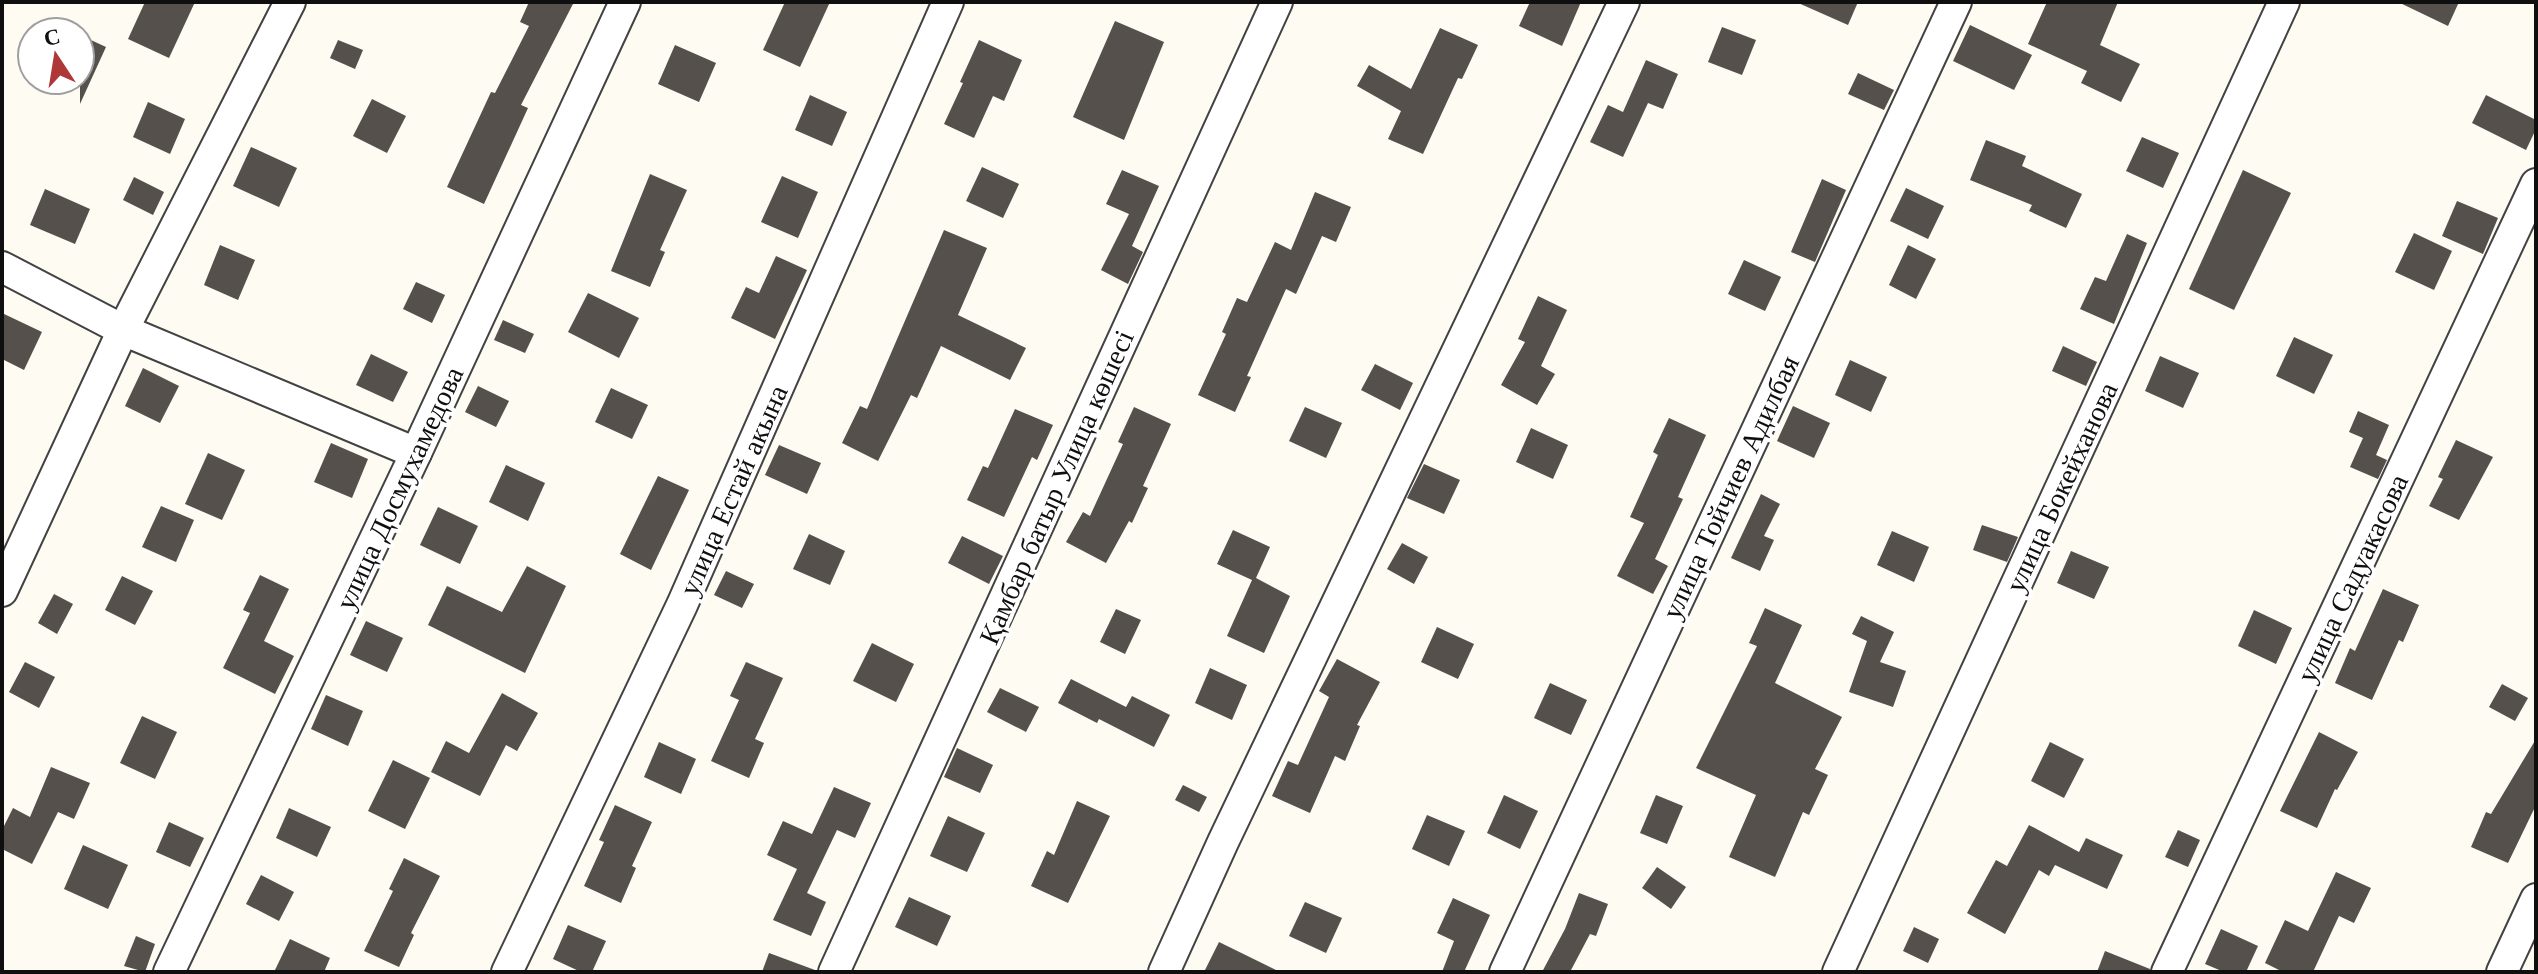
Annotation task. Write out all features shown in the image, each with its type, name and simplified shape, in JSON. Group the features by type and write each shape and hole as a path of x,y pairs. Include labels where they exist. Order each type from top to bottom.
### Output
{"street":[{"path":"2,591 123,330 290,2"},
{"name":"улица Досмухамедова","path":"169,972 416,453 625,2"},
{"name":"улица Естай акына","path":"507,972 682,605 948,2"},
{"name":"Қамбар батыр Улица көшесі","path":"834,972 1277,2"},
{"path":"1164,972 1236,813 1624,2"},
{"name":"улица Тойчиев Адилбая","path":"1505,972 1956,2"},
{"name":"улица Бокейханова","path":"1838,972 2284,2"},
{"name":"улица Садуакасова","path":"2167,972 2536,184"},
{"path":"2,267 123,330 416,453"},
{"path":"2502,972 2536,899"}],"building":[{"path":"145,2 195,2 169,58 128,39"},
{"path":"529,2 574,2 521,105 528,108 484,204 447,187 491,92 495,93 529,26 520,22"},
{"path":"785,2 830,2 800,67 763,50"},
{"path":"1530,2 1581,2 1562,46 1519,26"},
{"path":"1796,2 1858,2 1848,25"},
{"path":"2047,2 2118,2 2100,45 2140,64 2121,102 2081,83 2087,71 2028,44"},
{"path":"2398,2 2459,2 2448,26"},
{"path":"1115,21 1164,42 1124,140 1073,117"},
{"path":"1970,25 2032,55 2014,90 1953,61"},
{"path":"1722,27 1756,40 1742,75 1708,62"},
{"path":"1440,28 1478,45 1462,79 1458,78 1423,154 1388,139 1401,111 1357,86 1369,65 1411,89"},
{"path":"338,40 363,50 355,69 330,58"},
{"path":"979,40 1022,60 1004,101 993,96 974,138 944,124"},
{"path":"96,42 106,47 96,69"},
{"path":"675,45 716,63 699,102 658,84"},
{"path":"1646,60 1678,74 1663,109 1648,103 1623,157 1590,142 1608,105 1623,112"},
{"path":"1858,73 1894,90 1884,110 1848,94"},
{"path":"810,95 847,112 832,146 795,130"},
{"path":"2486,95 2536,120 2536,129 2526,150 2472,123"},
{"path":"372,99 406,116 387,153 353,136"},
{"path":"148,102 185,119 170,154 133,137"},
{"path":"2142,137 2179,153 2163,188 2126,171"},
{"path":"1986,140 2026,156 2022,166 2082,194 2066,228 2029,211 2032,205 1970,180"},
{"path":"251,147 297,168 279,207 233,186"},
{"path":"982,167 1019,184 1003,218 966,201"},
{"path":"1122,170 1159,186 1132,246 1143,252 1128,284 1101,270 1129,214 1106,204"},
{"path":"2243,170 2291,193 2234,310 2189,289"},
{"path":"650,174 687,190 660,250 665,252 650,287 611,271"},
{"path":"782,176 818,192 798,238 761,222"},
{"path":"134,177 164,192 153,215 123,200"},
{"path":"1822,179 1846,190 1815,262 1791,252"},
{"path":"1906,188 1944,206 1928,239 1890,221"},
{"path":"45,189 90,209 75,244 30,225"},
{"path":"1315,192 1351,207 1336,242 1322,236 1296,294 1286,289 1247,376 1251,377 1235,412 1198,395 1226,334 1222,332 1237,298 1247,302 1275,242 1291,250"},
{"path":"2457,201 2498,218 2483,254 2442,236"},
{"path":"944,230 987,248 958,315 1026,348 1010,380 941,346 917,398 911,395 878,461 842,443 860,406 867,409"},
{"path":"2414,233 2452,251 2434,290 2395,272"},
{"path":"2127,234 2147,243 2114,324 2080,309 2095,277 2106,281"},
{"path":"220,245 255,260 238,300 204,285"},
{"path":"1908,245 1936,259 1916,299 1889,285"},
{"path":"776,256 807,270 775,339 731,318 746,287 759,293"},
{"path":"1744,260 1781,277 1765,311 1728,294"},
{"path":"416,282 445,295 432,323 403,309"},
{"path":"588,293 639,318 619,358 568,332"},
{"path":"1538,296 1567,310 1541,366 1555,374 1537,405 1501,385 1525,342 1518,339"},
{"path":"2,313 42,332 24,370 2,359"},
{"path":"503,320 534,334 525,353 494,340"},
{"path":"2294,337 2333,355 2314,394 2276,376"},
{"path":"2063,346 2097,362 2086,386 2052,371"},
{"path":"371,354 408,372 393,402 356,385"},
{"path":"2160,356 2199,373 2183,408 2145,391"},
{"path":"1850,360 1887,377 1871,412 1835,395"},
{"path":"1375,364 1413,383 1400,410 1361,390"},
{"path":"143,368 179,386 160,423 125,406"},
{"path":"478,386 509,401 496,427 465,412"},
{"path":"611,388 648,405 632,439 595,422"},
{"path":"1793,406 1830,423 1814,458 1777,441"},
{"path":"1134,407 1171,424 1143,486 1148,488 1132,523 1129,521 1106,563 1066,542 1083,512 1090,516 1123,444 1118,442"},
{"path":"1305,407 1342,423 1326,458 1289,441"},
{"path":"1015,409 1053,425 1037,460 1032,457 1004,517 967,500 983,466 988,468"},
{"path":"2358,411 2389,425 2376,455 2387,460 2378,479 2350,467 2363,438 2349,432"},
{"path":"1669,418 1706,435 1678,497 1683,499 1655,559 1668,566 1653,594 1617,576 1644,523 1630,517 1658,455 1653,452"},
{"path":"1531,428 1568,445 1553,479 1516,462"},
{"path":"2456,440 2493,457 2459,520 2429,506 2443,479 2438,477"},
{"path":"331,443 368,459 352,498 314,482"},
{"path":"779,445 821,463 807,494 765,475"},
{"path":"208,453 245,470 222,520 185,504"},
{"path":"1424,464 1460,480 1444,514 1407,498"},
{"path":"506,465 545,483 528,521 489,502"},
{"path":"658,476 689,490 651,570 620,554"},
{"path":"1761,494 1780,504 1764,536 1774,540 1760,571 1731,558"},
{"path":"161,506 194,520 176,562 142,547"},
{"path":"438,507 478,526 460,564 420,545"},
{"path":"1982,525 2018,537 2007,562 1973,550"},
{"path":"1233,530 1270,547 1256,578 1290,596 1264,653 1227,636 1252,580 1217,564"},
{"path":"1892,531 1929,547 1914,582 1877,565"},
{"path":"809,534 845,551 830,585 793,569"},
{"path":"962,536 1003,556 989,584 948,563"},
{"path":"1402,543 1428,557 1414,584 1387,569"},
{"path":"2071,551 2109,567 2094,599 2057,583"},
{"path":"527,566 566,586 525,673 428,625 447,586 502,612"},
{"path":"726,571 754,584 742,608 714,595"},
{"path":"260,575 289,589 264,641 294,656 275,694 223,668 250,613 243,610"},
{"path":"122,576 153,591 135,625 105,610"},
{"path":"2383,589 2419,605 2403,642 2399,640 2372,700 2335,683 2350,648 2355,651"},
{"path":"54,594 73,604 57,634 38,623"},
{"path":"1765,608 1802,625 1775,683 1842,717 1815,769 1828,775 1809,815 1803,812 1775,877 1729,857 1756,795 1696,768 1757,646 1749,643"},
{"path":"1116,609 1141,620 1125,654 1100,642"},
{"path":"2254,610 2292,628 2276,664 2238,646"},
{"path":"1861,616 1894,632 1880,662 1906,671 1893,707 1849,692 1867,641 1852,634"},
{"path":"366,621 403,638 387,672 350,655"},
{"path":"1437,627 1474,644 1458,679 1421,662"},
{"path":"872,643 914,664 896,702 853,681"},
{"path":"1337,659 1380,682 1357,725 1360,726 1345,761 1335,756 1310,813 1272,796 1288,761 1298,765 1329,697 1319,691"},
{"path":"25,662 55,677 39,708 9,692"},
{"path":"746,662 783,678 755,739 764,743 749,778 711,761 739,700 730,696"},
{"path":"1210,668 1247,685 1232,720 1195,703"},
{"path":"1071,679 1126,707 1132,696 1170,715 1154,747 1099,719 1097,723 1058,703"},
{"path":"1550,683 1587,700 1571,735 1534,718"},
{"path":"2502,684 2528,698 2515,721 2489,707"},
{"path":"1000,688 1039,707 1026,732 987,712"},
{"path":"502,693 538,713 517,751 506,745 480,796 431,772 446,741 469,753"},
{"path":"326,695 363,711 348,746 311,729"},
{"path":"142,716 177,732 155,779 120,763"},
{"path":"2319,732 2358,752 2335,789 2317,828 2280,811"},
{"path":"2536,739 2536,805 2508,863 2471,847 2486,812 2491,814"},
{"path":"659,742 696,759 681,794 644,777"},
{"path":"2050,742 2084,759 2064,798 2031,781"},
{"path":"957,748 993,765 980,793 944,777"},
{"path":"393,760 430,778 405,829 368,811"},
{"path":"51,767 90,783 74,819 58,812 32,864 2,849 2,830 13,808 30,817"},
{"path":"1183,785 1207,797 1199,812 1175,800"},
{"path":"834,787 871,803 855,838 837,830 807,893 826,902 811,936 773,920 797,869 767,855 783,821 812,834"},
{"path":"1504,795 1538,811 1520,849 1487,833"},
{"path":"1656,795 1683,806 1667,844 1640,833"},
{"path":"1077,801 1110,816 1068,903 1031,886 1047,851 1054,855"},
{"path":"615,805 652,822 632,866 636,868 621,903 584,886 604,842 599,840"},
{"path":"289,808 331,827 317,857 276,838"},
{"path":"1427,815 1465,831 1449,866 1412,849"},
{"path":"948,816 985,833 967,872 930,856"},
{"path":"169,822 204,838 190,867 156,852"},
{"path":"2029,825 2079,852 2086,838 2123,855 2107,889 2055,865 2049,876 2039,870 2005,934 1967,913 1996,860 2007,866"},
{"path":"2178,830 2200,840 2188,867 2165,857"},
{"path":"83,845 128,865 108,909 64,889"},
{"path":"404,858 440,876 411,933 414,935 399,967 364,951 393,891 389,889"},
{"path":"1657,867 1686,887 1671,909 1642,888"},
{"path":"2336,872 2371,888 2354,923 2339,916 2313,972 2283,972 2265,963 2285,920 2308,931"},
{"path":"261,875 294,892 279,921 246,904"},
{"path":"1579,893 1608,904 1596,936 1590,934 1570,972 1542,972 1565,929"},
{"path":"909,897 951,916 937,946 895,927"},
{"path":"1453,898 1490,915 1464,972 1442,972 1454,941 1437,933"},
{"path":"1305,902 1342,918 1326,953 1289,936"},
{"path":"568,925 606,941 592,972 581,972 553,959"},
{"path":"1914,927 1939,939 1928,963 1903,951"},
{"path":"2221,929 2258,946 2246,972 2224,972 2205,964"},
{"path":"136,936 155,944 145,972 124,966"},
{"path":"290,939 330,958 324,972 274,972"},
{"path":"1219,942 1280,972 1204,972"},
{"path":"2105,951 2150,969 2149,972 2097,972"},
{"path":"769,953 815,970 815,972 762,972"}]}
